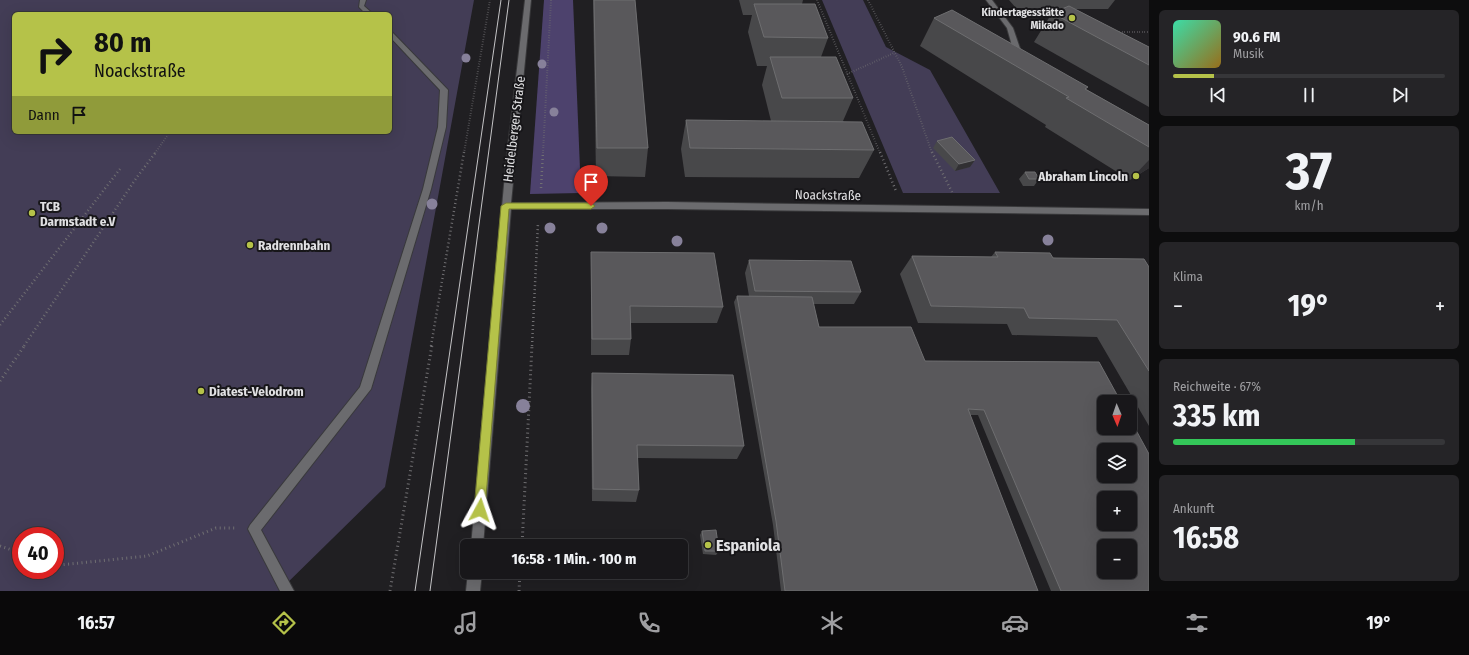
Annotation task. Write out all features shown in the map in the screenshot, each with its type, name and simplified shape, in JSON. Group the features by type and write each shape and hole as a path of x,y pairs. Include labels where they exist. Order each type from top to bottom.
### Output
{"street":[{"path":"363,0 361,6 368,12"},
{"name":"Heidelberger Straße","path":"478,539 506,206 528,0"},
{"path":"989,0 1010,28 1022,66 1009,58"},
{"path":"287,591 254,529 365,389 427,189 442,127 444,90 392,35"},
{"name":"Noackstraße","path":"506,206 727,206 961,211 1149,212"},
{"path":"473,591 474,579"}],"path":[{"path":"390,591 490,0"},
{"path":"540,205 551,0"},
{"path":"817,0 904,210"},
{"path":"868,0 902,67 930,148 961,211"},
{"path":"1110,32 1149,32"},
{"path":"847,74 894,52"},
{"path":"0,380 52,306 137,177 169,134"},
{"path":"0,325 120,169"},
{"path":"522,539 537,230"},
{"path":"64,565 147,556 216,528 254,529"},
{"path":"0,546 12,550"},
{"path":"519,591 520,579"}],"shaded area":[{"name":"Diatest-Velodrom","path":"0,0 474,0 385,487 279,591 0,591"},
{"path":"544,0 573,0 581,193 530,194"},
{"path":"822,0 863,0 886,47 930,70 1000,193 903,193"}],"building":[{"path":"594,0 635,0 648,148 597,148"},
{"path":"754,4 815,4 828,38 764,37"},
{"path":"1069,6 1149,47 1149,65 1052,13"},
{"path":"952,10 1088,87 1085,89 1149,125 1149,147 1066,98 1069,97 934,18"},
{"path":"770,57 836,57 853,98 782,98"},
{"path":"686,120 862,122 874,150 690,148"},
{"path":"952,137 975,160 959,164 937,141"},
{"path":"1025,172 1035,172 1039,179 1029,179"},
{"path":"591,252 714,253 723,307 630,306 631,339 592,339"},
{"path":"995,252 1050,253 1053,258 1144,259 1149,267 1149,371 1117,320 1029,318 1024,308 931,306 912,256 998,257"},
{"path":"749,260 851,261 861,292 755,291"},
{"path":"737,296 812,297 819,327 911,327 925,361 1099,362 1117,395 1097,395 1097,435 1137,435 1137,432 1149,454 1149,591 1061,591 984,410 968,409 1038,591 785,591 776,521"},
{"path":"592,373 733,375 744,446 637,445 639,490 593,489"},
{"name":"Espaniola","path":"716,530 719,551 705,551 702,531"}],"tram line":[{"path":"415,591 501,0"},
{"path":"430,591 509,0"}],"place":[{"name":"Kindertagesstätte Mikado","path":"1072,18"},
{"name":"Abraham Lincoln","path":"1136,176"},
{"name":"TCB Darmstadt e.V","path":"32,213"},
{"name":"Radrennbahn","path":"250,245"},
{"name":"Diatest-Velodrom","path":"201,391"},
{"name":"Espaniola","path":"708,545"}],"route":[{"path":"480,510 506,206 591,206"}]}
